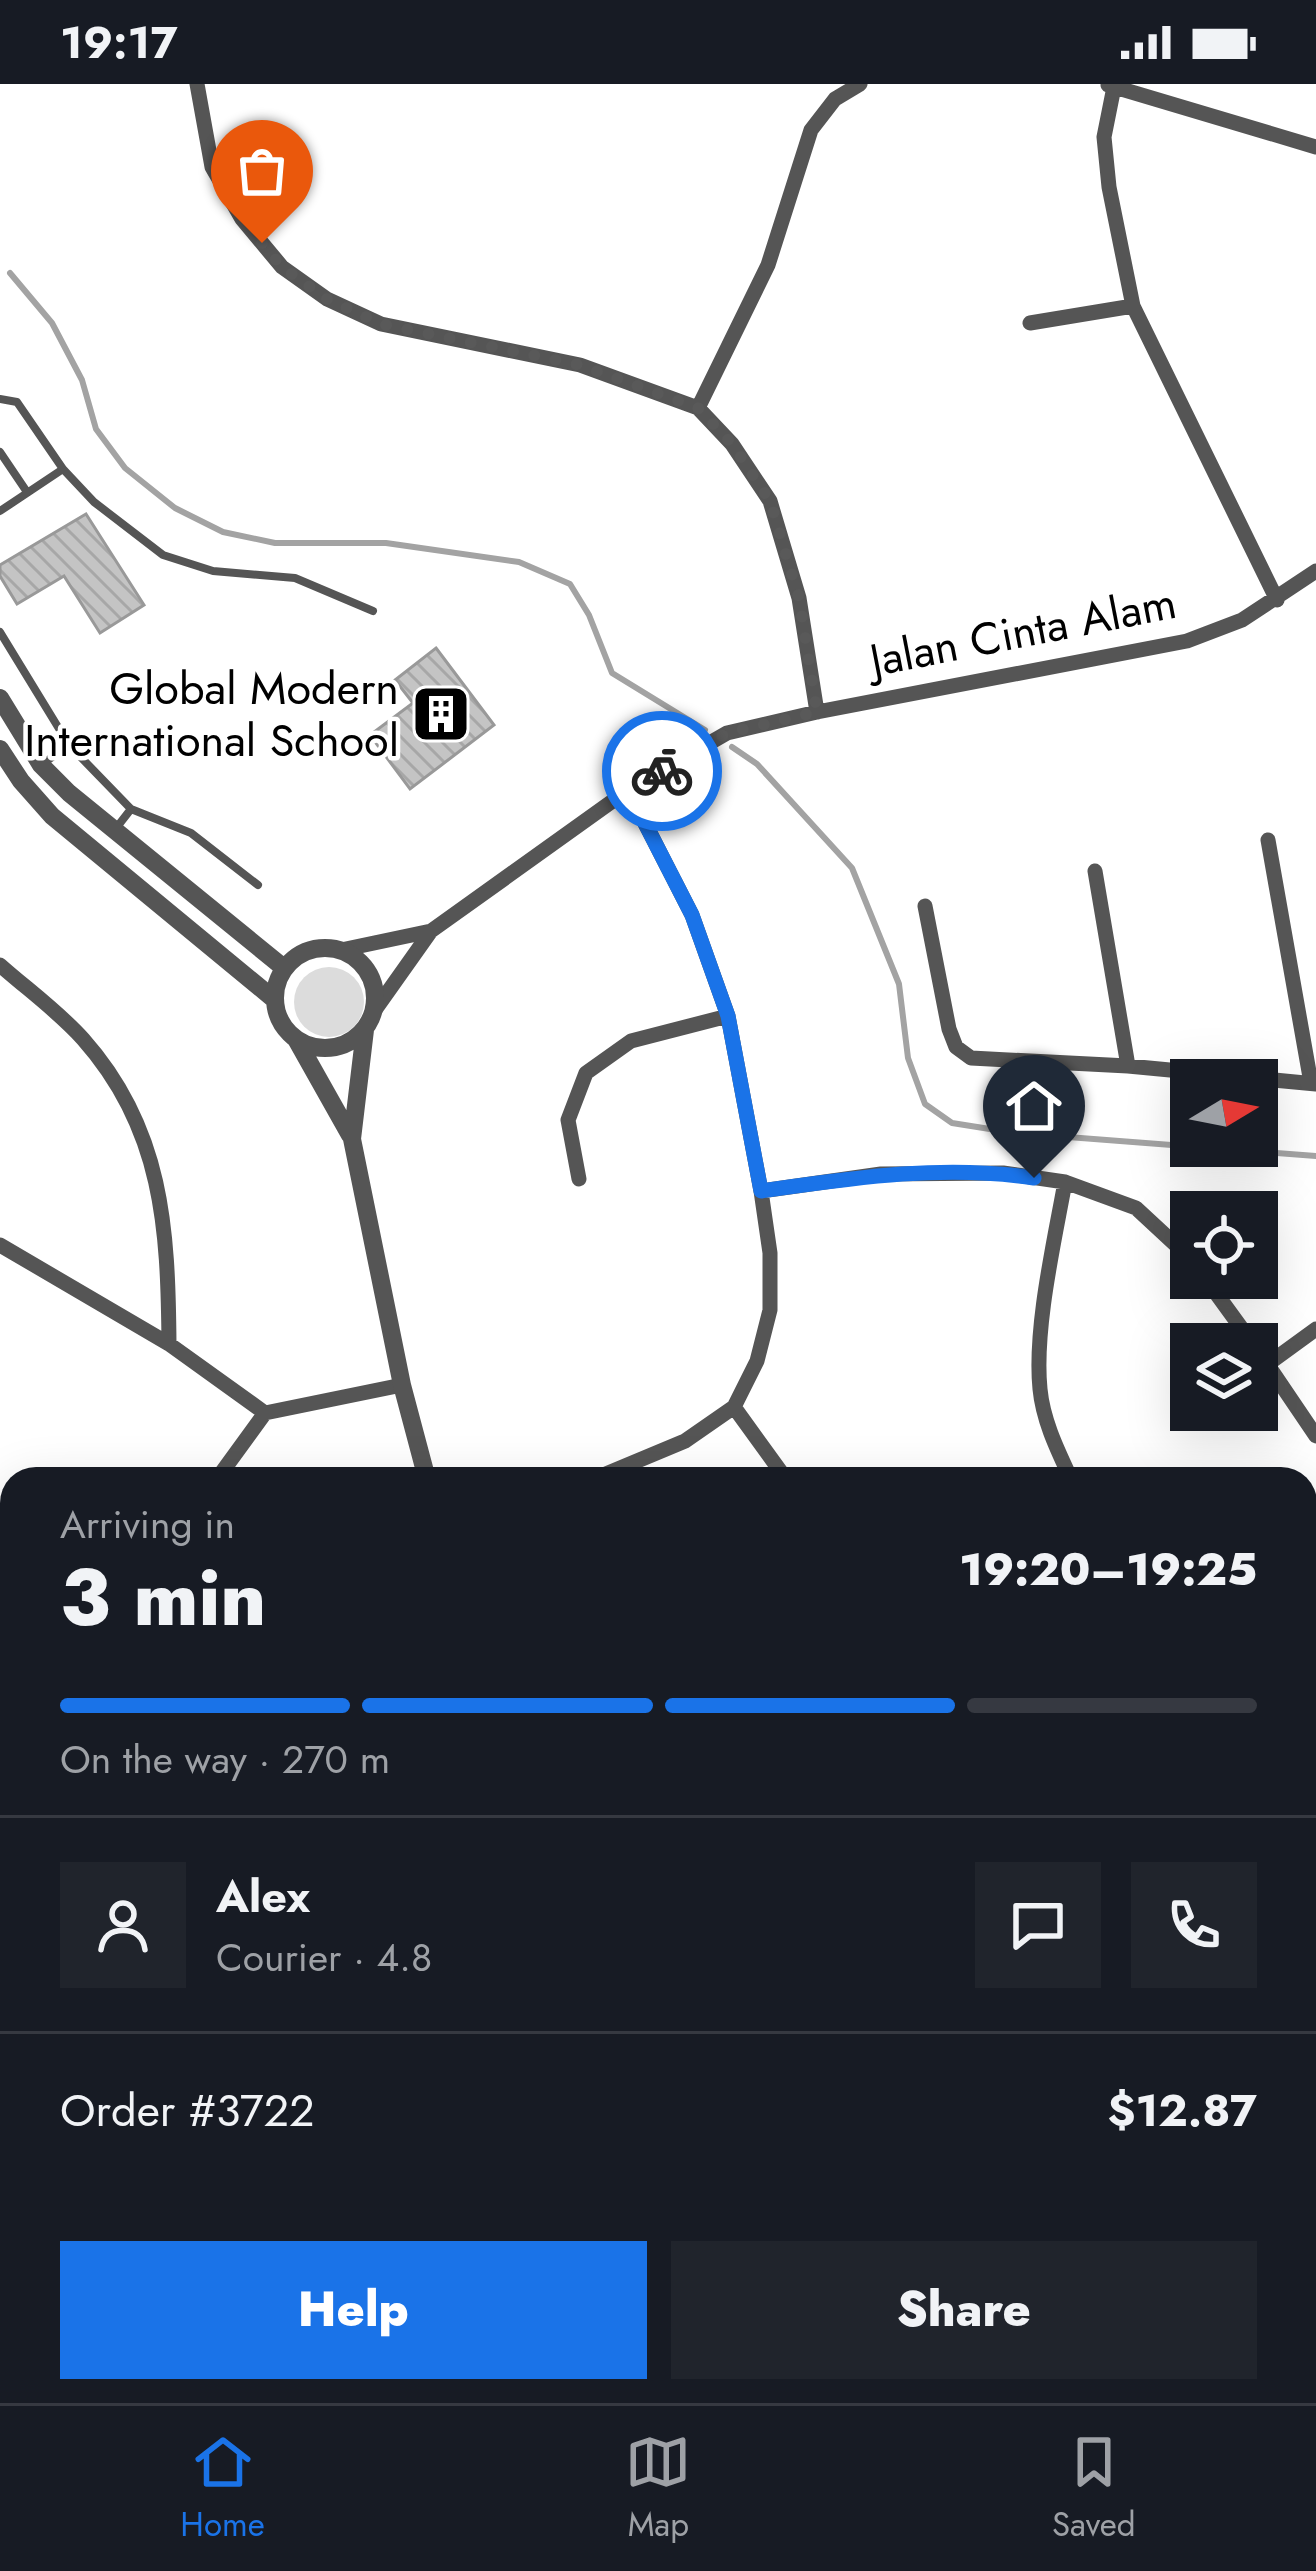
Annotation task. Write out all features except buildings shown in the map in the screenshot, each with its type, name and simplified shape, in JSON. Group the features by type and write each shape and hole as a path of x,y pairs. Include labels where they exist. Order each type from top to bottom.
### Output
{"street":[{"path":"197,84 212,167 242,219 282,267 327,299 381,324 580,365 698,408 732,444 770,501 799,598 817,712"},
{"path":"698,408 768,265 811,130 835,99 860,84"},
{"path":"1277,600 1133,305 1108,187 1104,137 1110,86 1316,147"},
{"path":"1030,323 1133,305"},
{"name":"Jalan Cinta Alam","path":"375,1010 431,932 628,790 727,733 1187,640 1242,620 1316,571"},
{"path":"0,698 41,765 112,832 284,968"},
{"path":"0,749 21,782 52,816 275,1000"},
{"path":"623,1467 685,1441 734,1407 757,1361 770,1310 770,1253 728,1016 692,915 628,790"},
{"path":"925,907 956,1047 971,1058 1314,1083 1268,841"},
{"path":"1095,871 1128,1066"},
{"name":"Jalan Cinta Alam","path":"341,950 431,932"},
{"path":"352,1139 375,988 367,969 341,950 310,950 284,968 275,1000 281,1022 296,1039 352,1139 402,1385 424,1467"},
{"path":"0,965 81,1036 123,1089 150,1151 160,1204 169,1344"},
{"path":"579,1179 568,1120 586,1073 631,1041 728,1016"},
{"path":"296,1039 332,1048 365,1030"},
{"path":"761,1191 881,1174 1003,1173 1065,1182 1136,1208 1170,1240"},
{"path":"1065,1182 1040,1347 1040,1391 1066,1467"},
{"path":"0,1245 169,1344 265,1413"},
{"path":"1278,1357 1316,1329"},
{"path":"1278,1379 1316,1436"},
{"path":"226,1467 265,1413 402,1385"},
{"path":"734,1407 777,1467"}],"lane":[{"path":"0,399 17,402 63,469 94,502 163,554 213,571 295,578 374,611"},
{"path":"0,452 27,492"},
{"path":"0,511 63,469"},
{"path":"0,632 68,745 131,808 191,833 258,885"},
{"path":"41,765 68,745"},
{"path":"112,832 131,808"}],"green space":[{"path":"329,967 354,977 364,1002 354,1027 329,1037 304,1027 294,1002 304,977"}],"waterway":[{"path":"10,273 52,323 82,380 96,429 125,468 175,508 223,532 275,543 386,543 519,562 570,584 589,615 612,673 705,730"},
{"path":"732,747 757,764 852,868 899,984 908,1058 925,1104 952,1123 1015,1133 1316,1156"}],"way so far":[{"path":"262,243 282,267 327,299 381,324 580,365 698,408 732,444 770,501 799,598 817,712 727,733 662,771"}],"place":[{"name":"Global Modern International School","path":"441,714"}],"route":[{"path":"662,771 628,790 692,915 728,1016 761,1191 881,1174 1003,1173 1034,1178"}]}
